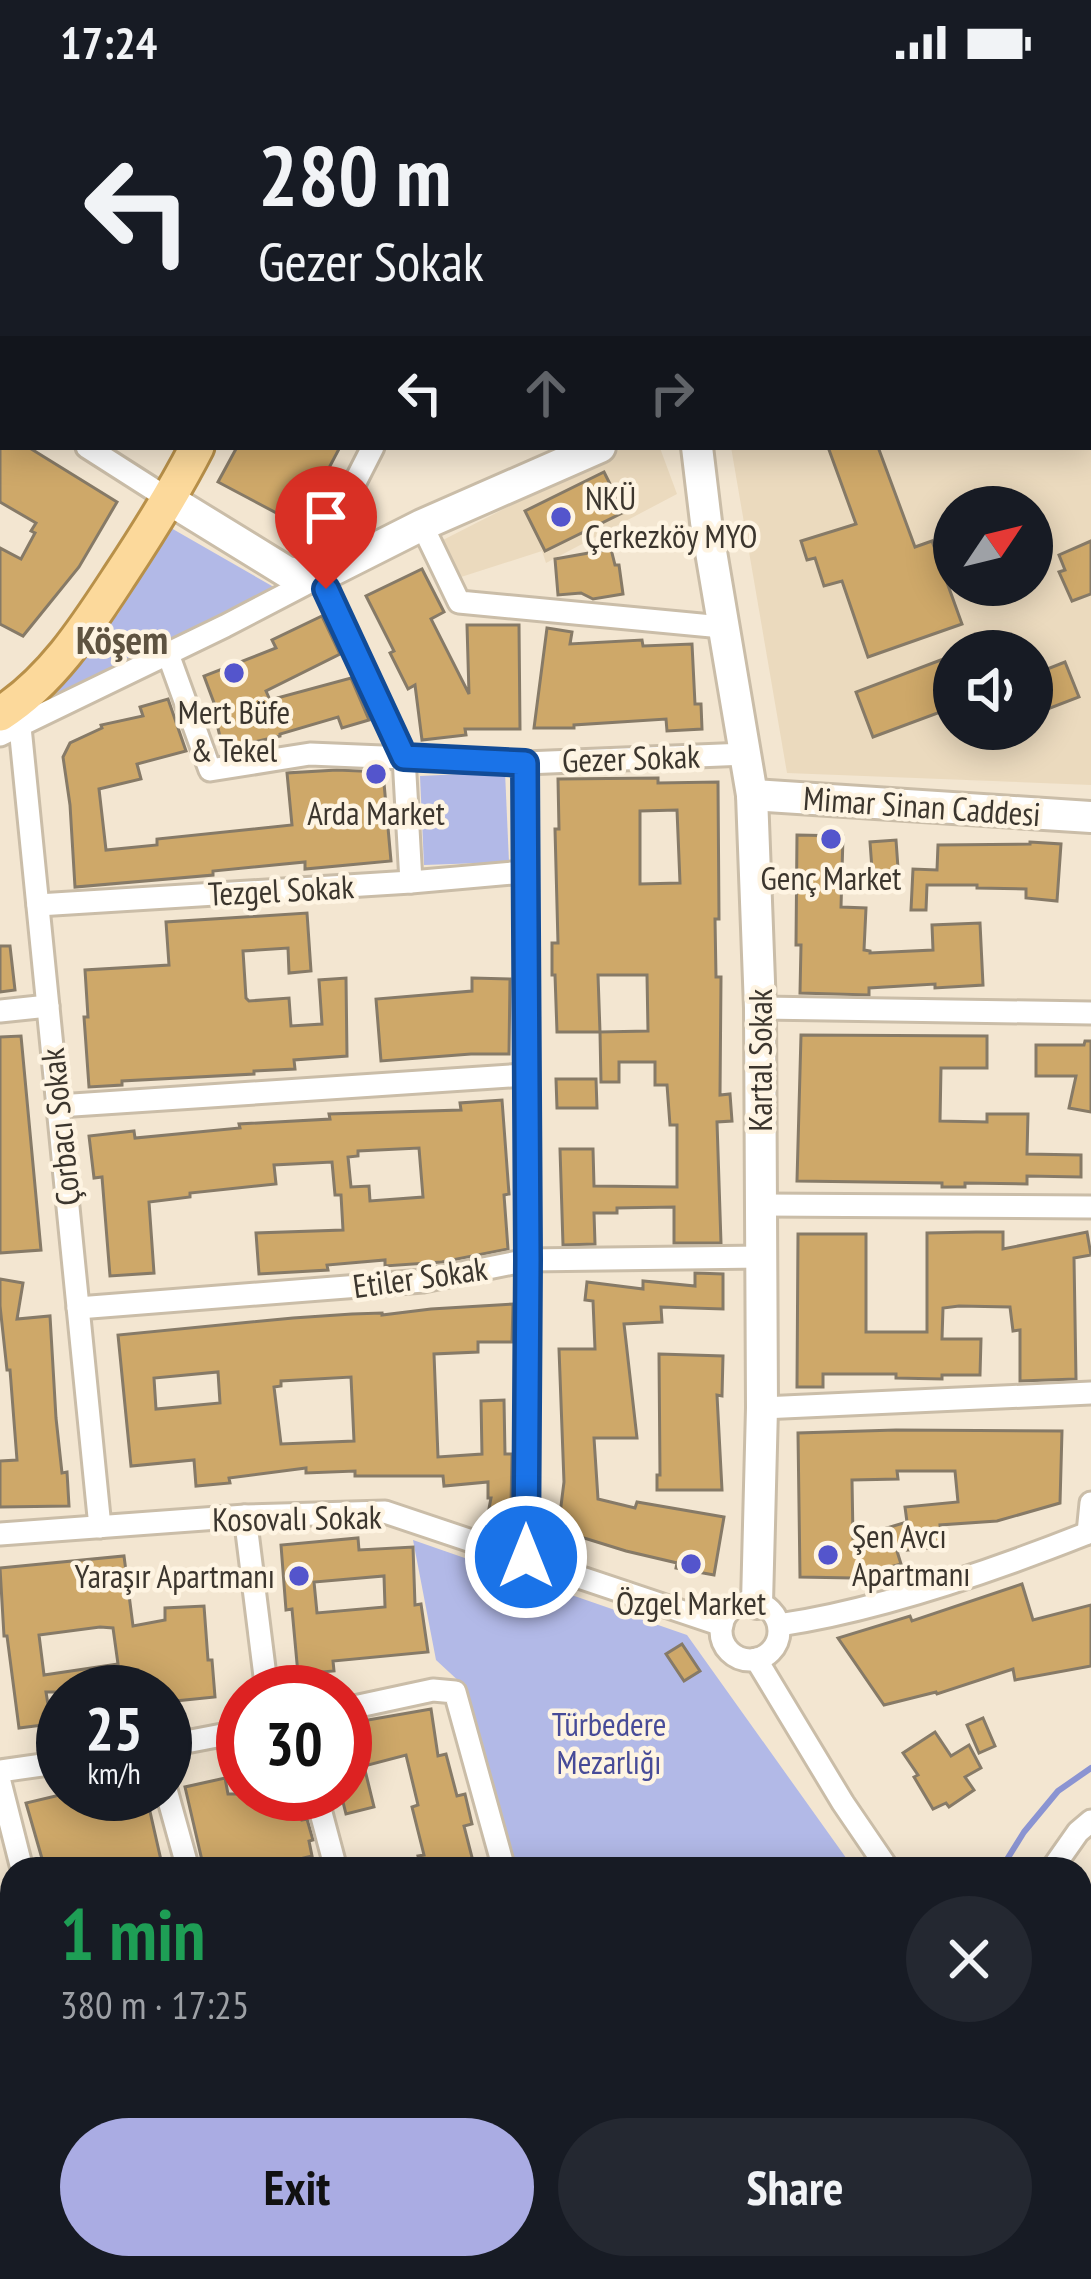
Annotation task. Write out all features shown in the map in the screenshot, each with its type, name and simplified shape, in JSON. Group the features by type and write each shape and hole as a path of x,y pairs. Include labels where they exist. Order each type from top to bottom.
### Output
{"main road":[{"path":"7,725 16,703 75,644 170,500 195,450"}],"street":[{"path":"92,450 287,572 317,578 326,589 404,757 411,882"},
{"path":"317,578 319,553 371,450"},
{"path":"7,725 111,681 422,525 590,450"},
{"path":"683,450 706,522"},
{"path":"698,450 706,522"},
{"name":"Kartal Sokak","path":"706,522 752,795 760,1008 768,1614"},
{"path":"422,525 459,602 722,627"},
{"name":"Gezer Sokak","path":"168,654 210,770 310,754 525,763 746,754"},
{"name":"Çorbacı Sokak","path":"7,725 38,904 100,1527"},
{"path":"525,763 526,1557"},
{"name":"Mimar Sinan Caddesi","path":"752,795 1091,817"},
{"name":"Tezgel Sokak","path":"38,904 524,872"},
{"path":"0,1011 48,1006"},
{"path":"760,1008 1091,1012"},
{"path":"58,1106 525,1075"},
{"path":"760,1205 1091,1207"},
{"name":"Etiler Sokak","path":"78,1308 423,1281 528,1260 762,1257"},
{"path":"762,1408 1091,1393"},
{"path":"768,1614 829,1618 1031,1555 1089,1535 1091,1503"},
{"name":"Kosovalı Sokak","path":"0,1534 245,1516 385,1512 722,1625"},
{"path":"245,1516 264,1665"},
{"path":"748,1600 768,1614 780,1633 774,1649 744,1660 729,1652 721,1636 722,1620 732,1606 748,1600"},
{"path":"756,1659 880,1857"},
{"path":"372,1703 433,1690 455,1692 501,1857"},
{"path":"0,1771 36,1766"},
{"path":"0,1782 19,1857"},
{"path":"175,1821 185,1857"},
{"path":"323,1821 333,1857"},
{"path":"1060,1857 1091,1821"}],"shaded area":[{"name":"NKÜ Çerkezköy MYO","path":"619,450 661,450 677,494 546,563 542,551 461,577 443,540"},
{"path":"732,450 1091,450 1091,785 787,773"}],"green space":[{"path":"171,528 279,590 49,706 42,697 118,614"},
{"path":"505,772 509,862 424,865 420,776"},
{"name":"Türbedere Mezarlığı","path":"413,1540 687,1635 845,1857 511,1857 463,1685 436,1660"}],"building":[{"path":"0,450 33,450 117,502 79,567 23,636 0,624 0,548 21,559 36,523 0,502"},
{"path":"235,450 338,450 299,525 218,482"},
{"path":"829,450 879,450 915,547 933,544 933,606 955,606 962,624 933,630 933,634 868,657 842,581 824,586 815,558 807,560 801,541 856,524"},
{"path":"604,472 624,512 545,551 525,511"},
{"path":"1091,541 1091,594 1072,601 1059,572 1065,570 1059,555"},
{"path":"611,549 619,565 623,594 593,599 581,593 558,595 555,559"},
{"path":"422,569 444,612 431,619 469,694 467,625 519,625 520,729 465,729 466,735 422,740 415,685 408,689 366,596"},
{"path":"322,616 340,654 266,691 270,700 351,678 369,720 342,728 338,717 223,749 216,720 220,719 204,676 276,648 272,640"},
{"path":"547,628 572,632 570,644 642,640 643,646 692,644 695,704 701,704 702,729 667,731 666,719 534,728"},
{"path":"1065,662 1079,697 1053,707 1053,667"},
{"path":"933,663 933,715 873,737 856,692"},
{"path":"168,699 186,751 137,764 141,779 99,789 106,850 157,845 157,839 292,825 287,773 337,770 383,772 391,861 305,869 305,862 75,887 63,757 70,743 101,725 143,716 140,707"},
{"path":"558,779 718,782 719,919 715,919 716,977 721,977 720,1095 730,1094 732,1121 717,1122 721,1243 674,1243 674,1207 594,1213 595,1244 563,1245 560,1149 593,1149 594,1186 677,1187 677,1125 670,1125 667,1085 655,1085 655,1062 619,1062 619,1082 601,1082 600,1032 557,1032 552,943 558,943","holes":["677,810 680,883 640,884 640,811","598,975 647,975 648,1031 600,1032"]},
{"path":"797,835 843,836 841,907 866,908 864,950 933,950 932,925 980,923 983,985 869,988 869,995 800,993"},
{"path":"896,840 899,882 873,883 870,842"},
{"path":"1061,844 1057,901 1026,898 1026,889 927,885 926,910 911,910 913,869 937,870 938,845"},
{"path":"307,913 311,971 289,973 288,948 243,951 246,998 289,998 291,1026 322,1024 319,980 346,978 347,1056 294,1060 295,1069 254,1074 89,1087 85,970 169,965 166,922"},
{"path":"0,946 10,946 15,990 0,992"},
{"path":"472,978 510,979 509,1054 381,1061 376,999 472,991"},
{"path":"801,1035 987,1036 987,1068 941,1068 940,1121 987,1122 987,1114 1028,1114 1027,1154 1081,1155 1081,1177 1027,1176 1027,1184 965,1183 965,1187 797,1181"},
{"path":"21,1036 41,1250 0,1253 0,1037"},
{"path":"1091,1041 1091,1112 1069,1108 1076,1076 1036,1076 1036,1045 1084,1045"},
{"path":"556,1079 596,1079 597,1108 557,1108"},
{"path":"502,1100 508,1249 442,1262 385,1266 385,1260 327,1265 328,1270 259,1274 256,1233 343,1230 341,1195 335,1195 332,1162 274,1165 276,1184 149,1202 154,1273 110,1276 102,1177 94,1178 89,1136 134,1131 135,1138 240,1128 239,1124 330,1119 329,1114 461,1110 460,1103","holes":["419,1148 423,1197 370,1201 369,1186 351,1187 348,1157 358,1156 358,1151"]},
{"path":"1003,1232 1003,1249 1087,1232 1091,1255 1074,1258 1076,1379 1020,1381 1020,1330 1013,1331 1010,1307 959,1306 943,1308 942,1339 981,1339 980,1375 942,1375 942,1379 823,1374 823,1387 797,1387 798,1234 866,1234 866,1332 927,1332 927,1233"},
{"path":"695,1273 723,1274 723,1309 661,1307 662,1322 624,1324 637,1438 594,1438 598,1499 635,1508 637,1502 724,1517 714,1575 676,1568 677,1563 558,1530 564,1482 559,1349 595,1349 593,1301 585,1300 587,1282 643,1289 643,1281 695,1286"},
{"path":"0,1279 23,1283 17,1319 50,1316 56,1418 69,1506 0,1507 0,1461 17,1460"},
{"path":"513,1304 512,1342 478,1342 478,1352 434,1354 438,1457 482,1454 481,1401 504,1400 505,1454 512,1454 508,1523 487,1519 488,1482 444,1486 443,1476 355,1476 355,1471 306,1473 306,1468 196,1486 194,1460 131,1466 118,1335","holes":["218,1372 220,1403 156,1409 154,1378","351,1377 354,1441 281,1444 274,1387 281,1386 281,1381"]},
{"path":"659,1354 723,1356 722,1396 717,1395 722,1490 657,1490"},
{"path":"1062,1431 1060,1503 997,1521 940,1525 942,1547 897,1551 901,1564 853,1578 800,1577 798,1433","holes":["897,1471 955,1471 958,1502 905,1507 907,1522 853,1538 852,1480 898,1479"]},
{"path":"358,1538 359,1550 413,1547 415,1605 421,1604 428,1652 297,1665 292,1609 286,1610 281,1545","holes":["384,1576 385,1607 317,1613 314,1582"]},
{"path":"124,1556 133,1626 165,1620 165,1608 204,1606 215,1697 192,1699 192,1665 111,1665 118,1664 113,1628 39,1635 43,1665 36,1665 36,1726 19,1728 4,1636 0,1568"},
{"path":"1022,1584 1033,1620 1091,1605 1091,1666 1015,1680 1013,1669 937,1694 884,1705 838,1638 910,1616 912,1621"},
{"path":"682,1644 700,1671 684,1681 666,1654"},
{"path":"431,1709 438,1756 446,1754 457,1796 465,1794 472,1824 464,1826 472,1857 418,1857 424,1855 412,1807 418,1805 406,1755 372,1764 372,1719"},
{"path":"983,1718 995,1746 979,1753 967,1725"},
{"path":"935,1732 951,1756 969,1745 981,1768 965,1777 974,1790 949,1807 946,1803 933,1809 903,1753"},
{"path":"216,1780 216,1821 308,1821 313,1840 309,1841 312,1856 308,1857 201,1857 192,1817 192,1785"},
{"path":"36,1801 36,1821 152,1821 160,1857 42,1857 26,1803"}],"waterway":[{"path":"1008,1857 1058,1791 1091,1768"}],"place":[{"name":"NKÜ Çerkezköy MYO","path":"561,517"},
{"name":"Mert Büfe & Tekel","path":"234,673"},
{"name":"Arda Market","path":"376,774"},
{"name":"Genç Market","path":"831,839"},
{"name":"Şen Avcı Apartmanı","path":"828,1555"},
{"name":"Özgel Market","path":"691,1564"},
{"name":"Yaraşır Apartmanı","path":"299,1576"}],"district":[{"name":"Köşem","path":"122,640"}],"route":[{"path":"326,589 404,757 525,763 526,1557"}]}
